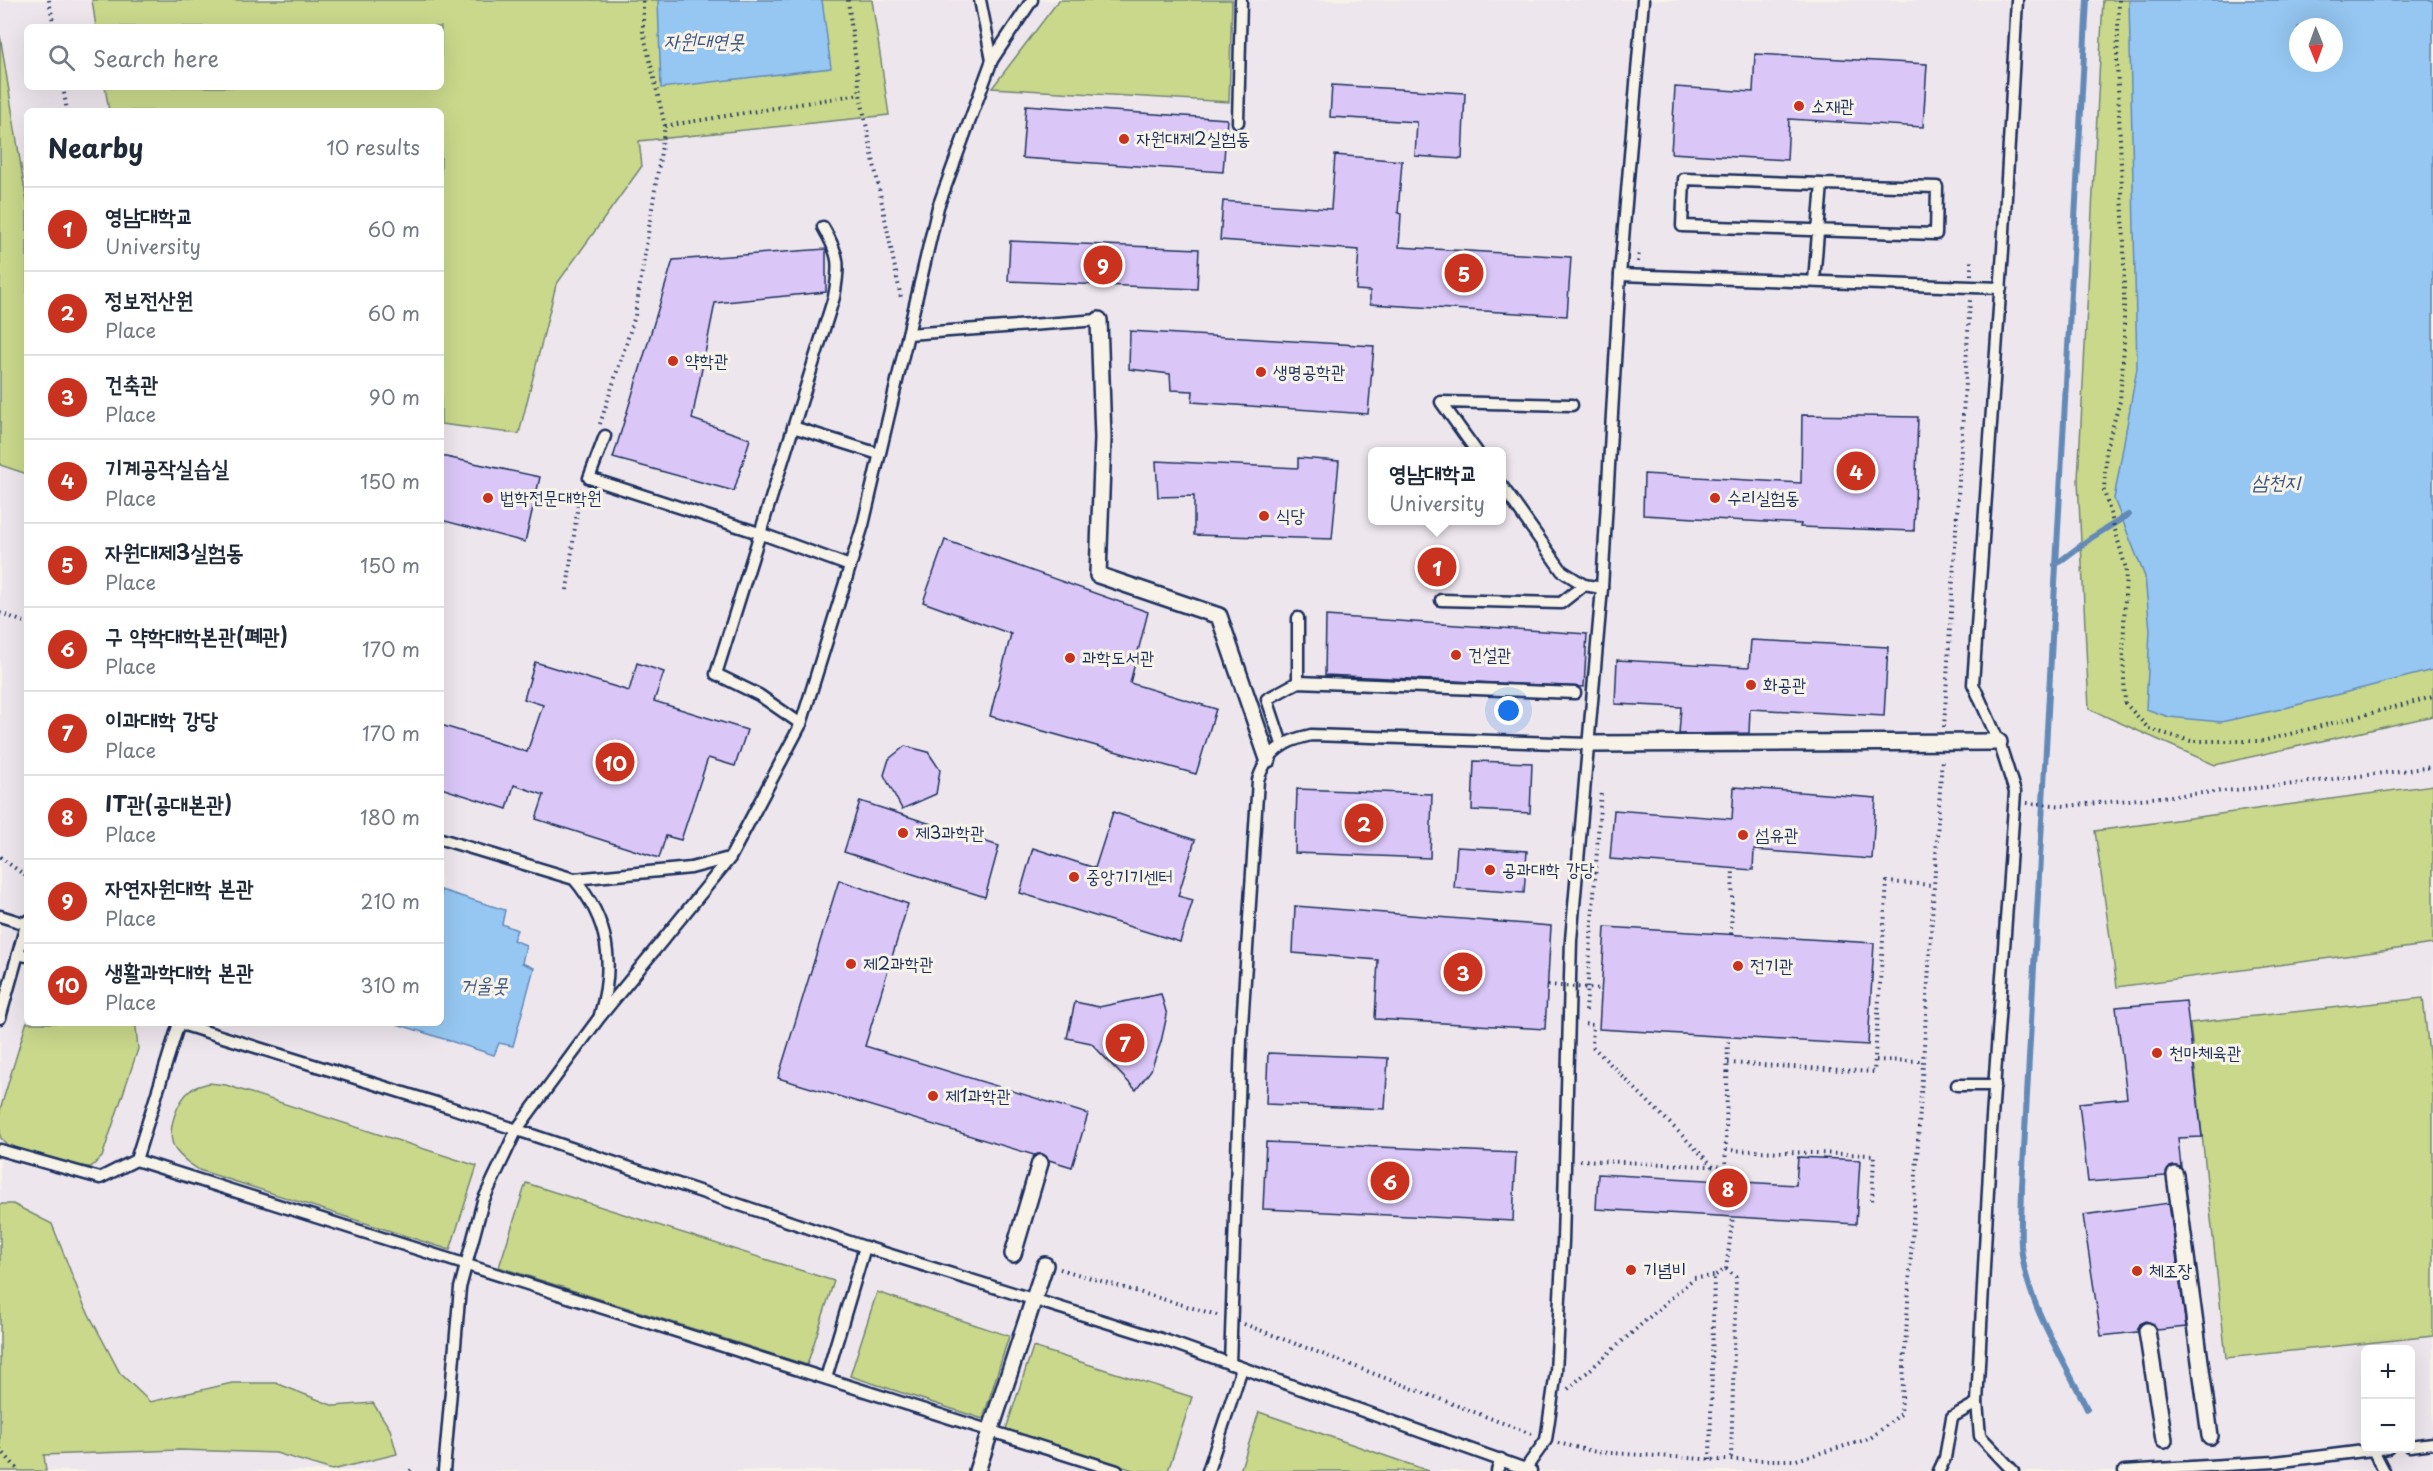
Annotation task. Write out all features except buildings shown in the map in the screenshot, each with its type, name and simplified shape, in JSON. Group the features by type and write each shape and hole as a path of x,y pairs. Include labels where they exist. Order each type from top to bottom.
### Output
{"street":[{"path":"1100,320 1103,438 1098,575 1219,616 1268,759"},
{"path":"1589,744 1998,742"},
{"path":"1013,1254 1040,1163"},
{"path":"2175,1175 2210,1436"},
{"path":"977,1471 988,1431 1045,1265"},
{"path":"2148,1331 2164,1440"}],"lane":[{"path":"980,0 992,60"},
{"path":"444,1471 464,1265 483,1201 517,1130 599,1018 730,858 801,724 850,566 938,207 992,60 1032,0"},
{"path":"1238,122 1241,0"},
{"path":"185,1026 517,1130 865,1247 1164,1340 1529,1470 1546,1440 1554,1392 1563,1241 1571,940 1602,588 1620,275 1643,0"},
{"path":"2013,1471 1980,1436 1977,1403 2015,792 1998,742 1973,684 2001,288 2017,0"},
{"path":"1684,179 1822,184 1937,187 1936,234 1683,226 1684,179"},
{"path":"1814,281 1822,184"},
{"path":"801,724 759,695 716,674 762,534 834,297 838,271 836,249 823,227"},
{"path":"1620,275 2001,288"},
{"path":"908,334 1100,320"},
{"path":"1473,447 1441,402 1572,405"},
{"path":"793,427 879,454"},
{"path":"602,431 589,478 762,534 850,566"},
{"path":"1506,492 1562,571 1584,585 1602,588"},
{"path":"1441,600 1561,603 1584,585"},
{"path":"1298,618 1298,682"},
{"path":"1282,744 1267,699 1298,682 1575,693"},
{"path":"1230,1364 1244,994 1258,780 1268,759 1282,744 1311,735 1589,744"},
{"path":"444,840 574,879 691,868 730,858"},
{"path":"574,879 589,896 607,947 608,987 599,1018"},
{"path":"0,916 24,922"},
{"path":"0,1018 22,955"},
{"path":"136,1160 178,1026"},
{"path":"1957,1085 1995,1085"},
{"path":"0,1150 100,1178 136,1160 1117,1471"},
{"path":"826,1378 865,1247"},
{"path":"1208,1471 1242,1368"},
{"path":"1939,1471 1945,1458 1952,1417 1977,1403"},
{"path":"2415,1445 2433,1443"},
{"path":"2124,1471 2275,1462 2361,1451"},
{"path":"2375,1453 2384,1471"},
{"path":"1497,1471 1501,1459"}],"path":[{"path":"49,0 53,24"},
{"path":"602,431 635,316 664,126 643,31 643,0"},
{"path":"848,0 860,94 901,299"},
{"path":"2119,0 2117,61 2124,242 2124,346 2120,401 2106,449 2104,491 2126,568 2122,654 2125,702 2149,729 2191,741 2262,741 2433,697"},
{"path":"64,90 66,108"},
{"path":"664,126 860,94"},
{"path":"1637,275 1639,250"},
{"path":"1045,1265 1231,1319 1546,1440 1596,1452 1710,1460 1796,1460 1869,1439 1901,1414 1971,259"},
{"path":"567,590 581,482"},
{"path":"0,612 24,622"},
{"path":"2028,805 2067,806 2277,786 2433,767"},
{"path":"1584,1035 1602,780"},
{"path":"0,857 24,875"},
{"path":"1731,934 1732,868"},
{"path":"1728,1063 1875,1072 1887,882 1934,885"},
{"path":"1548,985 1601,989"},
{"path":"1585,1024 1593,1025 1592,1046 1714,1167"},
{"path":"1725,1181 1728,1037"},
{"path":"1875,1060 1923,1061"},
{"path":"1726,1150 1874,1155 1872,1203"},
{"path":"1576,1170 1576,1160 1726,1167"},
{"path":"1726,1269 1733,1217"},
{"path":"1726,1269 1736,1277 1731,1460"},
{"path":"1562,1383 1561,1395 1694,1278 1714,1276 1726,1269"},
{"path":"1710,1460 1714,1276"},
{"path":"1558,1443 1559,1433"},
{"path":"0,1449 19,1471"}],"shaded area":[{"path":"0,0 2433,0 2433,1471 0,1471"}],"green space":[{"path":"92,0 872,0 889,115 639,141 642,166 556,285 519,434 444,424 444,108 108,108 106,90 444,90 444,24 96,24"},
{"path":"1059,0 1232,0 1229,102 992,88"},
{"name":"삼천지","path":"2103,0 2433,0 2433,716 2215,765 2089,709 2078,480"},
{"path":"0,35 24,185 24,473 0,465"},
{"path":"2433,785 2433,944 2117,987 2095,831"},
{"path":"2423,998 2433,1091 2433,1336 2226,1358 2190,1023"},
{"path":"25,1026 136,1027 138,1049 102,1157 91,1167 76,1167 10,1148 0,1137 0,1110"},
{"path":"209,1083 226,1085 477,1166 450,1250 199,1170 175,1149 171,1134 172,1125 177,1108 187,1094 194,1088"},
{"path":"526,1183 834,1281 807,1365 499,1267"},
{"path":"0,1204 13,1204 52,1224 83,1303 120,1373 150,1402 232,1383 276,1383 334,1406 373,1403 390,1429 397,1454 332,1470 276,1453 179,1450 44,1455 46,1471 0,1471"},
{"path":"877,1292 1009,1336 983,1419 850,1376"},
{"path":"1033,1347 1192,1397 1168,1471 1136,1471 1006,1429"},
{"path":"1259,1412 1429,1471 1240,1471"}],"water":[{"name":"자원대연못","path":"658,0 822,0 831,68 661,88"},
{"name":"삼천지","path":"2129,0 2433,0 2433,670 2221,722 2169,717 2146,709 2150,630 2145,577 2114,499 2137,368"},
{"name":"거울못","path":"444,891 505,910 502,924 517,930 513,940 526,945 522,963 534,968 513,1046 499,1043 494,1055 403,1026 444,1026"}],"waterway":[{"path":"2087,0 2022,1186 2021,1246 2024,1268 2038,1309 2087,1409"},
{"path":"2055,565 2091,538 2128,515"}],"place":[{"name":"소재관","path":"1799,106"},
{"name":"자원대제2실험동","path":"1124,139"},
{"name":"자연자원대학 본관","path":"1103,265"},
{"name":"자원대제3실험동","path":"1464,273"},
{"name":"약학관","path":"673,361"},
{"name":"생명공학관","path":"1261,372"},
{"name":"기계공작실습실","path":"1856,471"},
{"name":"법학전문대학원","path":"488,498"},
{"name":"수리실험동","path":"1715,498"},
{"name":"식당","path":"1264,516"},
{"name":"영남대학교","path":"1437,567"},
{"name":"건설관","path":"1456,655"},
{"name":"과학도서관","path":"1070,658"},
{"name":"화공관","path":"1751,685"},
{"name":"생활과학대학 본관","path":"615,762"},
{"name":"정보전산원","path":"1364,823"},
{"name":"제3과학관","path":"903,833"},
{"name":"섬유관","path":"1743,835"},
{"name":"공과대학 강당","path":"1490,870"},
{"name":"중앙기기센터","path":"1074,877"},
{"name":"제2과학관","path":"851,964"},
{"name":"전기관","path":"1738,966"},
{"name":"건축관","path":"1463,972"},
{"name":"이과대학 강당","path":"1125,1043"},
{"name":"천마체육관","path":"2157,1053"},
{"name":"제1과학관","path":"933,1096"},
{"name":"구 약학대학본관(폐관)","path":"1390,1181"},
{"name":"IT관(공대본관)","path":"1728,1188"},
{"name":"기념비","path":"1631,1270"},
{"name":"체조장","path":"2137,1271"}]}
